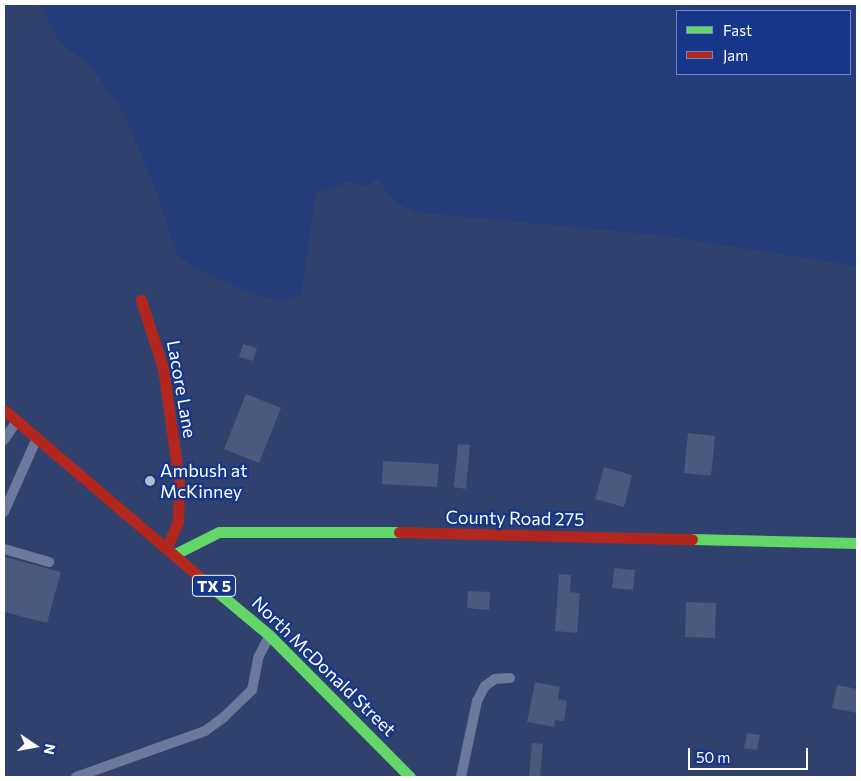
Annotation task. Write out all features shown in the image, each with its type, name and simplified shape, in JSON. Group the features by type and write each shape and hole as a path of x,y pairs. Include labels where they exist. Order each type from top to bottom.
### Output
{"street":[{"name":"Lacore Lane","path":"141,300 164,368 179,481 178,521 168,545"},
{"name":"North McDonald Street","path":"4,410 168,545 270,635 410,777"},
{"name":"County Road 275","path":"177,553 219,532 253,529 857,543"}],"lane":[{"path":"4,440 17,420"},
{"path":"4,512 37,437"},
{"path":"4,549 49,562"},
{"path":"76,777 205,731 224,717 252,690 258,658 270,635"},
{"path":"461,777 477,701 490,682 510,678"}],"water":[{"path":"40,4 857,4 857,266 659,235 414,212 395,202 377,179 365,187 351,181 316,193 301,295 285,301 255,295 192,267 176,253 155,188 123,112 90,65 59,42"}],"building":[{"path":"243,344 257,348 253,361 239,357"},
{"path":"246,394 281,408 259,463 224,449"},
{"path":"688,433 715,436 711,476 684,473"},
{"path":"458,444 470,445 466,489 454,487"},
{"path":"383,461 439,464 437,487 382,484"},
{"path":"604,467 632,475 624,507 595,499"},
{"path":"5,557 61,572 47,623 4,612"},
{"path":"614,568 635,570 633,590 612,588"},
{"path":"559,574 571,575 570,592 580,593 577,633 555,631"},
{"path":"468,591 490,592 489,610 467,608"},
{"path":"686,602 716,603 715,638 685,637"},
{"path":"535,682 560,687 558,699 567,701 564,721 555,720 554,727 527,722"},
{"path":"837,685 857,689 857,713 832,708"},
{"path":"747,733 760,735 757,750 744,748"},
{"path":"532,743 543,744 540,777 529,777"}],"traffic: fast":[{"path":"177,553 219,532 399,532"},
{"path":"692,539 857,543"},
{"path":"208,584 269,635 410,777"}],"traffic: jam":[{"path":"141,300 163,368 179,481 178,521 168,545"},
{"path":"4,410 208,584"},
{"path":"399,532 692,539"}],"place":[{"name":"Ambush at McKinney","path":"150,481"}]}
